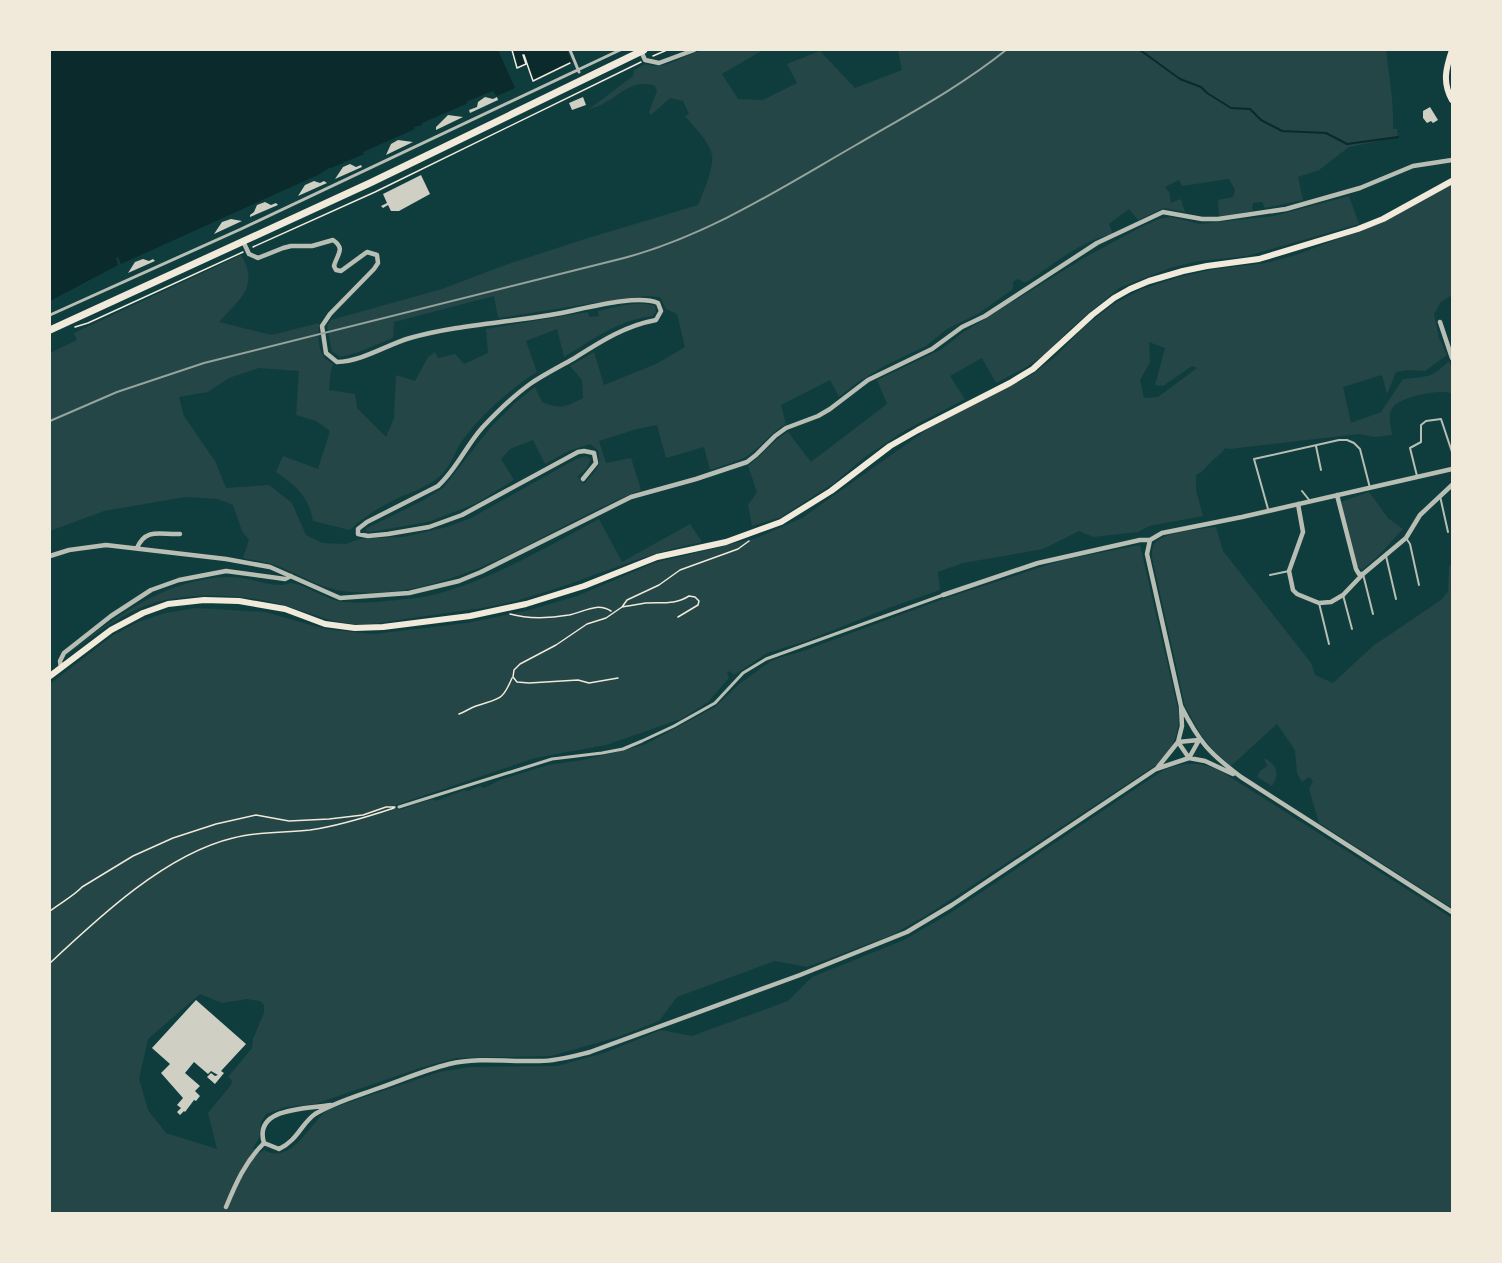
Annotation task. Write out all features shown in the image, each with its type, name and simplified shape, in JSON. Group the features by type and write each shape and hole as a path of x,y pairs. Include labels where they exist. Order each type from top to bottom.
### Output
{"main road":[{"path":"50,330 370,183 642,50"},
{"path":"1452,50 1445,78 1452,100"},
{"path":"50,676 128,620 156,608 181,602 222,600 261,604 285,609 325,624 355,628 383,627 498,610 555,596 657,557 726,542 781,522 831,491 899,441 1033,369 1092,315 1130,289 1183,271 1259,259 1358,229 1383,219 1452,181"}],"street":[{"path":"570,50 579,71"},
{"path":"50,315 304,201 620,50"},
{"path":"642,50 645,60 659,63 694,50"},
{"path":"50,556 90,546 106,545 226,560 270,567 340,598 409,593 459,581 631,497 747,462 786,428 830,409 868,380 932,349 962,327 985,316 1097,243 1116,236 1155,215 1170,212 1202,219 1218,219 1295,207 1360,188 1413,165 1452,160"},
{"path":"243,241 252,257 258,258 291,246 312,246 333,240 340,247 341,252 334,266 336,270 341,271 367,252 377,255 378,263 374,269 322,326 326,353 337,362 361,357 398,342 437,331 636,300 658,303 661,311 656,320 636,324 617,332 528,386 504,405 467,445 447,478 438,486 367,522 358,529 358,534 368,536 429,527 462,515 578,452 590,451 597,458 596,463 583,478"},
{"path":"1440,322 1452,358"},
{"path":"399,807 552,759 623,749 668,729 715,703 743,673 766,659 1038,563 1140,540 1150,540 1162,532 1268,511 1452,469"},
{"path":"1298,504 1303,532 1289,571 1293,590 1319,603 1331,602 1343,595 1363,574 1406,538 1420,515 1452,485"},
{"path":"1337,495 1356,569 1359,574 1363,574"},
{"path":"136,548 140,539 150,534 180,534"},
{"path":"1150,540 1147,554 1181,706 1182,726 1178,742 1156,769"},
{"path":"61,668 60,661 64,653 111,616 151,590 179,580 226,571 285,579 291,576"},
{"path":"1181,706 1199,740 1218,760 1452,912"},
{"path":"1178,742 1199,740"},
{"path":"1189,758 1199,740"},
{"path":"1178,742 1189,758"},
{"path":"331,1105 312,1116 298,1136 286,1146 274,1149 264,1143 262,1131 267,1120 272,1116 331,1105 450,1064 499,1060 549,1061 590,1052 878,945 907,932 952,905 1156,769 1189,758 1205,761 1241,777"},
{"path":"226,1207 239,1174 252,1155 264,1143"}],"lane":[{"path":"1417,477 1410,448 1420,442 1421,425 1441,419 1452,452"},
{"path":"1268,511 1254,459 1339,440 1354,443 1360,449 1370,488"},
{"path":"1316,446 1321,470"},
{"path":"1302,491 1310,501"},
{"path":"1440,496 1448,532"},
{"path":"1406,538 1410,544 1419,585"},
{"path":"1386,556 1396,599"},
{"path":"1270,575 1289,571"},
{"path":"1363,574 1373,614"},
{"path":"1343,595 1352,629"},
{"path":"1319,603 1329,644"}],"path":[{"path":"512,50 517,68 526,64 524,55 533,81 572,63 570,56"},
{"path":"75,327 375,192 667,50"},
{"path":"622,607 627,600 659,585 680,570 738,549 752,538 753,532"},
{"path":"459,714 501,697 513,677 514,670 520,664 556,645 587,624 606,618 622,607 645,603 671,603 689,596 699,600 698,605 678,616"},
{"path":"498,610 517,616 542,617 569,615 598,606 612,612"},
{"path":"513,677 517,682 529,683 572,680 589,683 618,678"},
{"path":"50,911 82,887 134,856 173,838 204,828 256,814 289,821 310,821 363,815 387,807 399,807"},
{"path":"50,963 135,889 190,854 233,838 256,833 309,830 358,820 399,807"}],"shaded area":[{"path":"50,50 498,50 515,88 497,96 493,91 468,101 466,104 414,127 415,129 363,152 364,154 121,264 118,257 116,258 118,265 50,301"},
{"path":"512,50 567,50 572,63 533,81 524,55 526,64 517,68"},
{"path":"763,50 722,74 738,99 763,100 797,83 787,64 820,51 855,88 902,70 898,50 1386,50 1393,129 1397,129 1398,137 1349,147 1319,170 1298,177 1303,200 1265,208 1262,202 1253,203 1252,211 1219,217 1218,200 1233,197 1235,190 1229,179 1182,186 1179,180 1165,187 1169,192 1171,203 1181,199 1185,212 1164,208 1138,220 1129,209 1109,224 1113,234 1101,237 1067,254 1025,283 1018,279 1013,282 1013,289 978,314 947,329 926,346 886,365 839,397 830,380 781,405 786,424 746,457 736,461 710,470 704,447 666,458 657,425 599,441 606,463 631,458 641,490 497,560 460,575 422,586 383,592 335,590 265,562 243,558 249,540 242,531 233,505 218,499 185,497 104,511 50,531 50,353 77,340 74,333 241,255 246,266 248,284 240,299 219,322 271,335 319,323 321,352 333,364 329,390 355,394 357,408 386,437 394,418 396,375 415,381 428,357 435,352 438,358 455,354 464,364 488,353 486,329 588,312 590,317 599,316 598,311 634,304 655,306 656,312 653,316 618,326 564,357 557,329 526,341 537,372 516,386 485,414 467,434 444,472 428,485 378,509 350,530 313,521 305,498 290,482 276,472 283,456 318,469 330,431 316,421 296,415 299,371 259,368 229,378 208,392 179,397 184,416 215,461 226,488 269,485 292,503 306,535 322,543 346,544 360,539 403,537 447,527 471,518 576,459 586,456 591,459 587,468 577,477 584,484 598,465 598,450 590,444 569,451 545,464 533,440 510,449 501,459 514,480 475,504 428,522 366,531 367,528 443,488 490,428 535,387 542,402 554,406 567,405 583,398 582,380 570,366 594,352 604,385 656,364 685,347 677,314 666,309 660,297 620,299 498,318 494,296 394,322 393,338 340,357 332,351 327,326 331,320 442,289 508,264 698,205 710,173 712,155 705,140 685,116 689,114 683,101 670,98 651,115 649,112 657,91 655,86 641,84 588,110 633,76 634,70 645,64 653,66 667,64 701,51"},
{"path":"1452,185 1452,295 1441,302 1434,314 1439,338 1447,355 1425,371 1396,372 1387,394 1382,375 1343,387 1351,423 1381,412 1403,379 1428,376 1449,361 1452,369 1452,394 1431,393 1397,403 1390,413 1392,435 1375,437 1359,434 1225,448 1196,475 1196,490 1203,516 1149,526 1138,532 1093,537 1079,531 1043,549 963,563 938,572 940,590 806,641 767,653 734,675 729,671 727,673 729,678 708,702 681,719 606,745 535,758 393,806 399,810 433,799 436,801 464,790 468,791 480,786 484,788 500,780 548,765 583,760 644,745 715,707 738,685 771,661 943,599 1063,560 1140,545 1179,714 1174,741 1159,763 927,915 892,935 807,967 775,961 677,997 659,1021 618,1037 551,1056 456,1058 315,1104 286,1107 266,1114 261,1122 259,1138 253,1148 260,1153 264,1150 274,1153 283,1152 300,1141 329,1109 439,1072 470,1067 557,1066 604,1053 661,1030 692,1036 788,1001 812,977 904,940 952,912 1162,771 1178,765 1201,764 1224,773 1452,918 1452,1213 50,1213 50,684 112,636 138,622 165,613 196,608 265,612 325,629 374,634 467,623 529,610 577,596 654,563 756,538 802,518 928,429 1033,374 1055,357 1084,327 1115,303 1142,289 1179,277 1215,269 1266,263 1299,254 1393,217","holes":["1149,342 1165,348 1155,385 1163,386 1192,366 1197,368 1158,397 1144,398 1140,380 1150,362","200,994 222,1003 247,999 260,1001 264,1005 264,1013 253,1039 252,1048 228,1077 232,1080 231,1085 208,1113 217,1149 166,1133 148,1110 139,1079 148,1039"]},
{"path":"1349,196 1359,224 1247,256 1199,261 1170,268 1119,288 1069,330 1046,354 996,383 982,358 950,376 965,399 904,431 865,457 834,483 781,517 752,526 748,505 757,492 748,466 778,439 788,432 811,462 887,404 877,380 942,349 962,333 1084,258 1159,219 1171,217 1200,224 1274,216"},
{"path":"1369,492 1388,518 1403,529 1362,570 1357,566 1341,502"},
{"path":"599,519 622,562 690,524 702,542 645,557 561,587 504,604 370,624 334,621 263,600 227,596 190,596 172,599 155,602 130,613 67,654 142,602 162,592 205,579 235,577 276,585 291,583 338,601 354,603 430,595 506,568"},
{"path":"1216,527 1223,551 1311,663 1315,675 1333,683 1373,646 1441,600 1448,592 1449,567 1452,563 1452,908 1319,823 1309,789 1313,781 1309,777 1302,782 1297,773 1295,750 1277,724 1231,766 1201,735 1185,706 1152,551 1155,543 1166,536"},
{"path":"1264,758 1276,770 1272,786 1257,777 1260,771 1267,766"}],"building":[{"path":"485,97 493,99 497,97 498,100 470,113 469,110 477,107 478,102"},
{"path":"583,97 586,105 572,110 569,103"},
{"path":"1430,107 1438,120 1427,123 1423,118 1423,111"},
{"path":"448,115 463,117 436,130 436,127"},
{"path":"398,140 413,142 386,155 391,144"},
{"path":"350,164 362,167 335,179 343,167"},
{"path":"421,175 430,194 399,211 391,211 388,205 383,208 381,206 387,203 383,194"},
{"path":"314,181 327,183 298,196 305,185"},
{"path":"265,202 278,205 250,217 257,205"},
{"path":"231,219 242,221 214,234 222,222"},
{"path":"143,259 155,261 128,273 135,262"},
{"path":"196,1000 246,1044 221,1071 224,1073 215,1084 207,1077 211,1073 218,1075 211,1071 208,1074 194,1062 185,1073 200,1086 195,1091 200,1096 180,1115 177,1112 181,1108 177,1105 183,1098 161,1073 170,1064 152,1048"}],"waterway":[{"path":"1140,50 1180,79 1201,87 1231,108 1250,109 1261,120 1282,131 1326,133 1347,144 1398,137"}],"railway":[{"path":"50,421 117,392 204,363 624,258 686,237 772,194 914,112 1006,50"}]}
